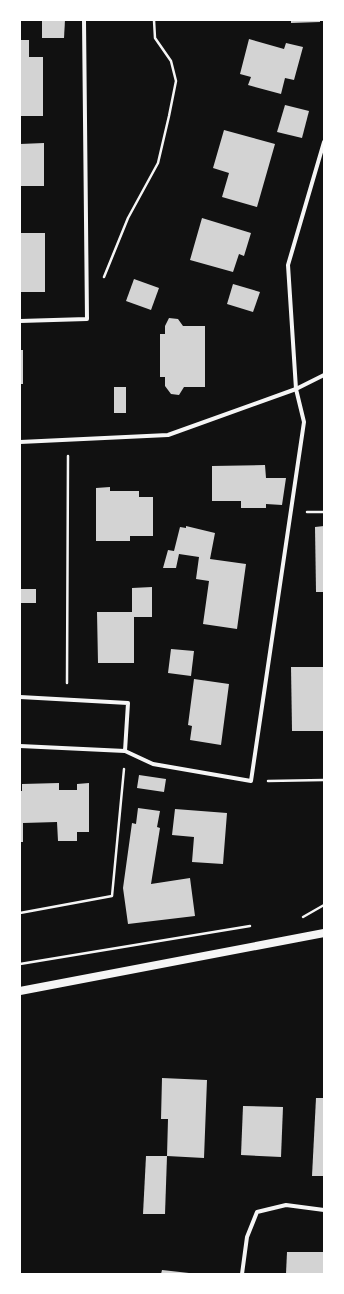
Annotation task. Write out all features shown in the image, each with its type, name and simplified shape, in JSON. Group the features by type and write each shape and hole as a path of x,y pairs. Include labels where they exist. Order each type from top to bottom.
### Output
{"main road":[{"path":"20,991 324,933"}],"street":[{"path":"20,321 87,319 84,20"},
{"path":"20,746 125,751 153,764 251,781 304,422 296,389 288,265 324,142"},
{"path":"20,442 168,434 296,389 324,375"},
{"path":"20,697 128,703 125,751"},
{"path":"242,1274 247,1237 257,1212 286,1205 324,1210"}],"path":[{"path":"102,283 128,218 158,163 176,81 171,61 155,38 154,20"},
{"path":"67,700 68,440"},
{"path":"20,913 112,896 125,751"},
{"path":"251,781 324,780"},
{"path":"302,918 324,905"},
{"path":"20,964 256,925"}],"building":[{"path":"42,20 65,20 64,38 42,38"},
{"path":"291,20 320,20 320,22 291,23"},
{"path":"249,39 284,49 286,43 303,47 294,80 285,78 281,94 248,85 251,77 240,74"},
{"path":"20,40 29,40 29,57 43,57 43,116 20,116"},
{"path":"285,105 309,111 302,138 277,132"},
{"path":"224,130 275,144 257,207 222,197 229,173 213,168"},
{"path":"44,143 44,186 20,186 20,144"},
{"path":"202,218 251,233 244,256 239,254 233,272 190,260"},
{"path":"20,233 45,233 45,292 20,292"},
{"path":"134,279 159,288 151,310 126,301"},
{"path":"233,284 260,292 253,312 227,304"},
{"path":"169,318 178,319 183,326 205,326 205,387 184,387 179,395 171,394 165,386 165,377 160,377 160,334 165,334 165,326"},
{"path":"20,350 23,350 23,384 20,384"},
{"path":"114,387 126,387 126,413 114,413"},
{"path":"265,465 266,478 286,478 282,505 266,504 266,508 241,508 241,501 212,501 212,466"},
{"path":"110,487 110,491 139,491 139,497 153,497 153,536 130,536 130,541 96,541 96,488"},
{"path":"186,526 215,533 210,559 246,564 237,629 203,624 209,581 196,579 199,557 179,554 176,568 163,568 168,550 174,551 180,527 186,528"},
{"path":"324,526 324,592 316,592 315,527"},
{"path":"152,587 152,617 134,617 134,663 98,663 97,612 132,612 132,588"},
{"path":"20,589 36,589 36,603 20,603"},
{"path":"171,649 194,651 191,676 168,673"},
{"path":"291,667 324,667 324,731 292,731"},
{"path":"194,679 229,684 221,745 190,740 192,726 188,725"},
{"path":"139,775 166,779 164,792 137,788"},
{"path":"59,783 59,790 77,790 77,784 89,783 89,832 77,832 77,841 58,841 57,822 23,823 23,842 20,842 20,791 22,791 22,784"},
{"path":"138,808 160,811 157,827 160,828 151,884 190,878 195,916 128,924 123,888 132,823 136,824"},
{"path":"175,809 227,813 223,864 192,862 194,837 172,835"},
{"path":"162,1078 207,1080 204,1158 167,1156 168,1119 161,1119"},
{"path":"316,1098 324,1098 324,1176 312,1176"},
{"path":"243,1106 283,1107 281,1157 241,1155"},
{"path":"146,1156 167,1156 165,1214 143,1214"},
{"path":"287,1252 324,1252 324,1274 286,1274"},
{"path":"162,1270 189,1273 189,1274 161,1274"}]}
